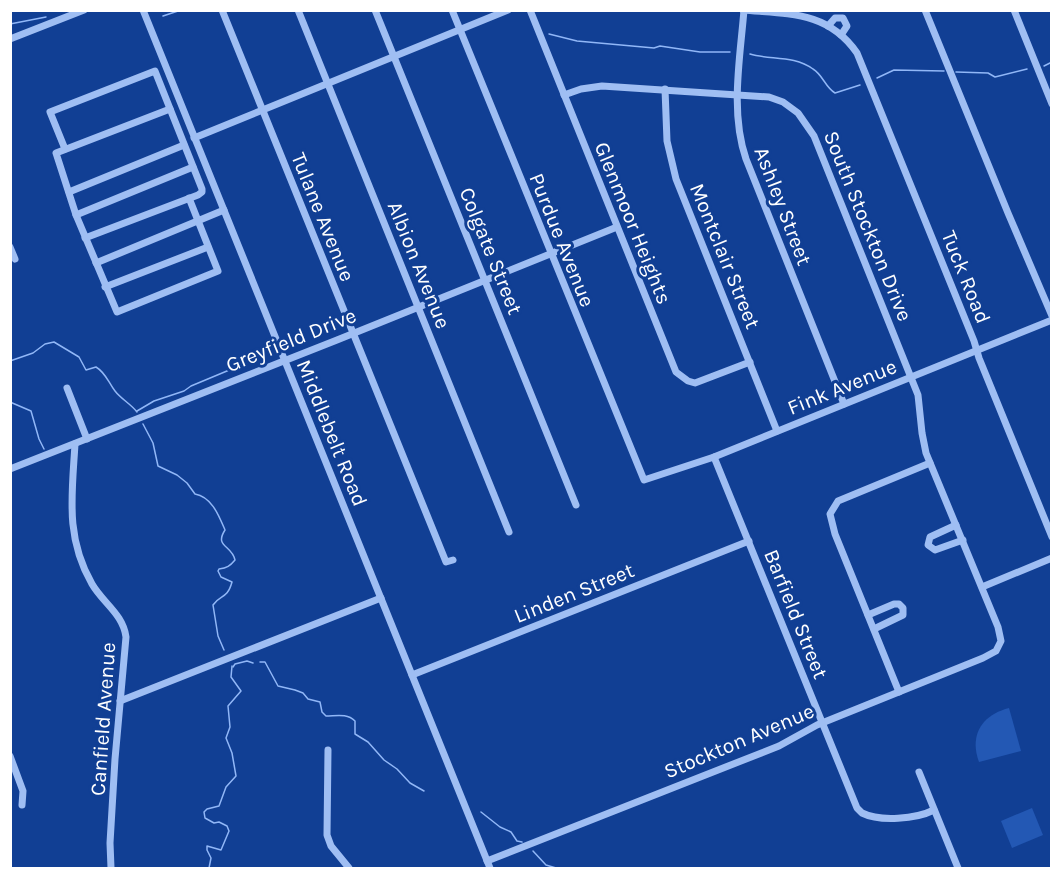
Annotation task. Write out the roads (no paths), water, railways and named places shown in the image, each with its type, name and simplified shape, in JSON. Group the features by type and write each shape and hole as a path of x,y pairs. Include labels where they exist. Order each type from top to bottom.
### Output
{"street":[{"path":"10,39 84,10"},
{"name":"Middlebelt Road","path":"143,10 489,865"},
{"name":"Tulane Avenue","path":"222,10 446,562 453,560"},
{"name":"Albion Avenue","path":"298,10 509,532"},
{"name":"Colgate Street","path":"375,10 576,505"},
{"name":"Purdue Avenue","path":"452,10 644,480"},
{"path":"194,138 508,10"},
{"name":"Glenmoor Heights","path":"530,10 673,365 681,377 695,383 750,362"},
{"path":"926,10 1052,318"},
{"path":"1014,10 1052,104"},
{"name":"Tuck Road","path":"743,11 809,17 841,35 851,45 864,67 1052,537"},
{"name":"Ashley Street","path":"743,11 738,128 746,159 844,404"},
{"name":"Tuck Road","path":"828,26 836,18 843,18 847,26 841,35"},
{"path":"64,149 50,112 154,71 202,192 85,238"},
{"name":"South Stockton Drive","path":"564,95 581,89 602,86 763,96 783,102 798,113 812,130 918,395 923,441 930,464 982,587 1001,636 1001,644"},
{"name":"Montclair Street","path":"665,89 667,141 672,166 688,213 777,431"},
{"path":"170,109 56,153 76,215 117,312 219,271 189,198"},
{"path":"69,192 184,145"},
{"path":"76,215 193,167"},
{"path":"96,263 224,210"},
{"name":"Greyfield Drive","path":"10,469 617,227"},
{"path":"10,247 15,259"},
{"path":"105,287 208,247"},
{"name":"Fink Avenue","path":"644,480 714,457 977,351 1052,318"},
{"path":"67,388 87,439"},
{"name":"Canfield Avenue","path":"75,444 71,512 77,551 93,586 116,613 124,627 126,637 110,843 111,868"},
{"name":"Barfield Street","path":"714,457 861,813 878,817 913,818 934,810"},
{"path":"899,692 835,534 830,514 838,501 930,464"},
{"path":"956,525 930,537 928,545 935,550 963,540"},
{"name":"Linden Street","path":"412,675 749,541"},
{"path":"982,587 1052,558"},
{"path":"120,701 381,598"},
{"path":"868,615 894,604 899,604 903,608 903,615 899,619 874,629"},
{"name":"Stockton Avenue","path":"489,865 779,746 823,723 983,658 996,651 1001,644"},
{"path":"328,750 327,835 331,846 349,868"},
{"path":"10,756 23,791 22,805"},
{"path":"919,771 958,868"}],"waterway":[{"path":"163,16 181,10"},
{"path":"10,24 46,17"},
{"path":"549,34 577,41 654,48 660,46 700,52 730,52"},
{"path":"750,54 790,60 806,65 816,72 835,93 860,85"},
{"path":"1044,66 1052,62"},
{"path":"956,72 988,73 995,77 1027,69"},
{"path":"877,78 894,70 944,71"},
{"path":"10,361 54,342 79,357 86,370 96,367 99,369 117,394 137,412"},
{"path":"137,411 154,401 184,391 263,356"},
{"path":"10,402 31,411 44,449"},
{"path":"143,424 153,443 158,466 177,475 195,494 206,499 217,513 225,530 222,540 235,560 218,571 221,577 232,582 228,592 213,605 218,636 224,650"},
{"path":"233,667 235,664 247,661 253,663"},
{"path":"260,662 265,662 278,686 303,693 308,699 320,702 322,712 326,716 341,715 352,718 355,721 355,734 368,742 410,783 424,791"},
{"path":"209,868 211,858 207,846 221,850 229,831 227,826 205,818 204,812 219,806 226,787 236,776 232,753 226,738 230,727 228,706 241,691 231,677 232,666"},
{"path":"481,812 500,827 511,832 517,841 522,842"},
{"path":"533,851 546,865 556,868"}]}
